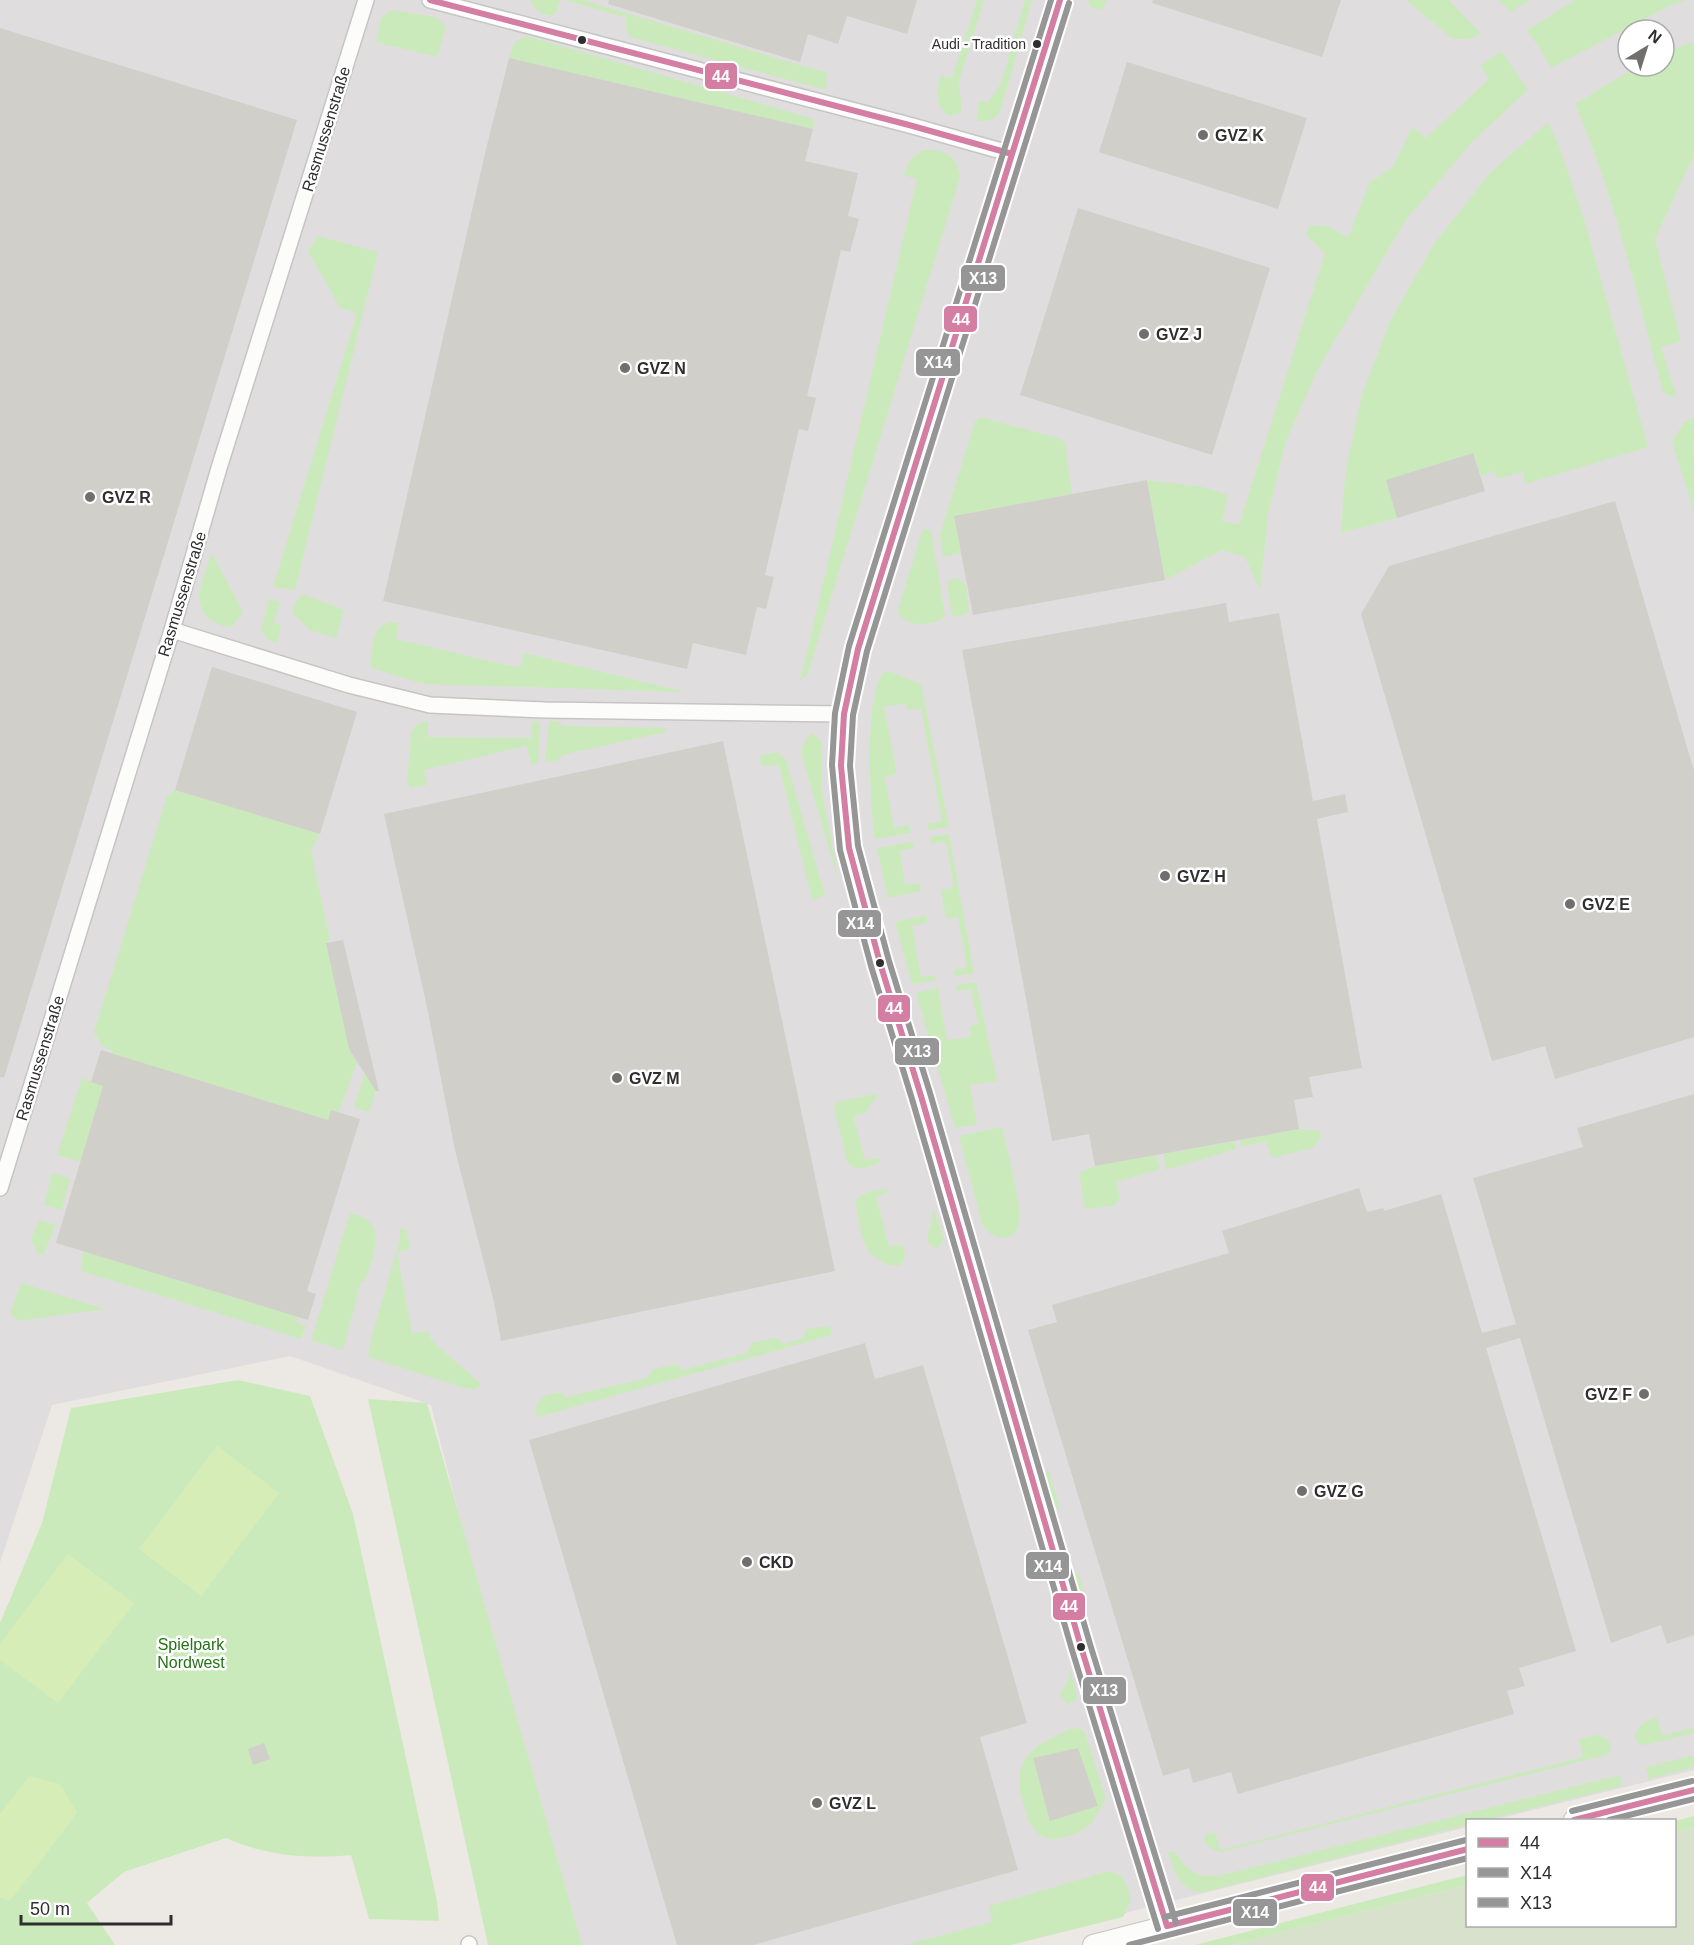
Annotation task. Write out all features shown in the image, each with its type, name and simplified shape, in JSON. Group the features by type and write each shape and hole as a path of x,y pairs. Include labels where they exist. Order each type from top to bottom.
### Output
{"street":[{"name":"Rasmussenstraße","path":"0,1188 172,630 219,468 366,0"},
{"path":"429,0 1012,154"},
{"path":"1060,0 858,650 844,714 841,766 849,848 867,918 1100,1708 1167,1926"},
{"path":"172,630 349,685 430,705 545,710 844,714"},
{"path":"1582,1819 1694,1790"},
{"path":"1093,1945 1466,1849"}],"shaded area":[{"path":"0,0 1694,0 1694,1770 1497,1819 1466,1819 1466,1827 997,1945 568,1945 431,1405 290,1356 52,1405 0,1563"}],"green space":[{"path":"530,0 560,0 556,13 550,16 538,12"},
{"path":"565,0 582,0 827,73 826,90 630,37 625,27 627,18"},
{"path":"977,0 984,0 959,81 962,113 948,116 938,101 939,82 941,75 952,78"},
{"path":"1025,0 1032,0 1000,112 990,120 978,121 979,101 988,102 1001,83"},
{"path":"1088,0 1107,0 1101,10 1090,7"},
{"path":"1406,0 1449,0 1480,33 1471,39 1453,39"},
{"path":"1498,0 1529,0 1511,12"},
{"path":"1575,0 1687,0 1671,5 1646,18 1616,18 1616,34 1551,68 1538,45 1526,31"},
{"path":"392,10 436,17 446,27 437,57 376,42 381,18"},
{"path":"526,36 814,119 813,129 509,58 514,43"},
{"path":"1694,42 1694,155 1655,239 1681,341 1661,347 1677,398 1663,392 1614,210 1575,104 1618,78 1676,78 1676,48"},
{"path":"1501,51 1528,90 1474,140 1405,221 1318,369 1286,441 1268,515 1260,591 1245,557 1222,550 1165,580 1147,480 1203,487 1228,495 1222,521 1239,525 1325,253 1306,235 1310,225 1330,227 1348,238 1370,182 1393,167 1412,127 1426,138 1489,79 1480,66"},
{"path":"1548,122 1559,146 1585,223 1648,447 1525,484 1523,472 1497,479 1495,471 1481,476 1473,453 1386,480 1397,518 1341,533 1345,475 1362,394 1390,321 1434,244 1490,173"},
{"path":"923,150 944,152 949,155 956,163 960,177 808,673 800,682 917,179 903,175 911,159"},
{"path":"318,236 378,252 295,590 273,587 357,313 340,308 308,251"},
{"path":"980,417 1061,439 1065,443 1072,494 954,516 961,553 943,557 940,535 975,421"},
{"path":"1694,418 1692,447 1694,453 1694,511 1672,442 1684,422"},
{"path":"923,529 931,531 945,614 934,622 918,624 909,622 897,613"},
{"path":"212,553 243,612 232,627 212,621 200,605 200,588"},
{"path":"958,578 966,585 969,610 966,615 952,616 947,581"},
{"path":"303,594 344,610 336,638 310,630 293,614 295,603"},
{"path":"269,599 280,602 274,623 281,625 277,643 267,639 261,630"},
{"path":"399,623 396,639 520,668 524,653 685,692 423,684 371,668 374,638 384,624"},
{"path":"885,671 921,684 949,827 928,830 927,824 942,821 921,708 907,710 906,703 884,707 897,774 885,777 894,828 909,825 911,833 875,839 870,778 871,725 873,701 878,683"},
{"path":"428,721 428,737 531,738 532,722 540,721 538,764 532,765 526,746 424,770 427,785 411,788 407,783 411,733 416,725"},
{"path":"549,721 557,721 563,726 666,728 666,732 562,755 559,760 545,763"},
{"path":"811,733 821,740 822,791 839,883 801,753 802,746"},
{"path":"777,752 786,760 825,895 812,900 779,765 762,766 759,756"},
{"path":"175,790 320,834 311,850 330,941 326,942 349,1049 357,1062 339,1112 331,1110 328,1120 112,1054 113,1050 102,1046 94,1032 167,796"},
{"path":"949,834 974,973 955,976 954,970 967,967 958,917 946,919 941,890 954,887 946,842 931,844 930,837"},
{"path":"912,842 914,848 900,851 905,885 920,883 921,891 888,898 877,848"},
{"path":"926,915 927,923 912,926 921,977 935,975 936,980 912,984 895,922"},
{"path":"976,982 997,1081 970,1085 977,1124 955,1128 916,993 938,988 947,1040 971,1037 970,1026 978,1024 971,989 957,991 956,985"},
{"path":"374,1069 375,1094 369,1112 354,1108 365,1072"},
{"path":"82,1078 103,1086 80,1162 57,1155"},
{"path":"879,1093 864,1114 856,1115 854,1118 865,1160 878,1158 881,1161 868,1167 854,1167 847,1161 834,1108 837,1102"},
{"path":"1002,1127 1016,1189 1019,1214 1017,1230 1003,1238 991,1234 982,1224 959,1136"},
{"path":"1299,1129 1319,1131 1322,1136 1313,1148 1272,1158 1266,1141 1241,1147 1240,1140"},
{"path":"1234,1141 1236,1149 1166,1170 1163,1154"},
{"path":"1156,1155 1160,1169 1116,1182 1120,1197 1114,1206 1085,1209 1079,1173 1095,1166"},
{"path":"52,1173 70,1178 62,1210 44,1205"},
{"path":"887,1188 888,1191 876,1197 889,1247 903,1244 905,1254 904,1261 894,1266 880,1261 868,1250 856,1205 856,1200 870,1191"},
{"path":"932,1210 934,1210 944,1239 939,1247 935,1248 927,1242"},
{"path":"350,1213 363,1217 371,1223 376,1240 365,1282 361,1281 343,1350 311,1340"},
{"path":"39,1220 56,1225 43,1255 37,1252 31,1239"},
{"path":"403,1228 407,1232 410,1249 397,1252 412,1334 428,1331 432,1341 480,1383 481,1386 475,1389 464,1388 368,1357 399,1242 400,1229"},
{"path":"83,1251 298,1317 296,1322 306,1326 301,1339 81,1271"},
{"path":"21,1283 105,1309 18,1321 10,1313"},
{"path":"830,1326 832,1335 538,1417 535,1412 540,1399 550,1394 560,1392 565,1397 647,1378 653,1369 677,1364 682,1370 747,1353 752,1343 776,1338 784,1344 803,1338 806,1329"},
{"name":"Spielpark Nordwest","path":"238,1380 310,1396 353,1514 437,1901 439,1921 369,1919 351,1855 319,1857 287,1855 256,1849 226,1838 124,1872 87,1903 115,1945 0,1945 0,1623 42,1523 71,1408"},
{"path":"368,1399 427,1403 582,1945 488,1945"},
{"path":"217,1446 279,1493 201,1596 139,1549"},
{"path":"1048,1469 1060,1509 1052,1506 1043,1477"},
{"path":"68,1554 134,1603 58,1703 0,1660 0,1644"},
{"path":"1078,1572 1087,1600 1079,1597 1073,1579"},
{"path":"1070,1668 1077,1697 1076,1701 1067,1704 1060,1695 1069,1678"},
{"path":"1657,1717 1662,1735 1694,1728 1694,1733 1646,1745 1638,1744 1635,1736 1640,1726"},
{"path":"1078,1728 1085,1732 1106,1799 1092,1823 1078,1833 1053,1840 1039,1835 1029,1822 1020,1792 1020,1770 1026,1757 1039,1745 1069,1729"},
{"path":"1595,1735 1604,1738 1610,1744 1611,1750 1606,1755 1220,1852 1210,1848 1204,1841 1205,1835 1215,1832 1220,1850 1583,1757 1579,1739"},
{"path":"1694,1755 1694,1767 1649,1779 1646,1767"},
{"path":"1620,1775 1622,1786 1490,1819 1466,1819 1466,1825 1204,1892 1189,1889 1183,1885 1176,1874 1168,1852 1176,1854 1196,1873 1218,1876"},
{"path":"29,1776 60,1784 77,1813 10,1901 0,1898 0,1814"},
{"path":"1694,1816 1694,1827 1676,1832 1676,1821"},
{"path":"1694,1827 1694,1945 1233,1945 1466,1885 1466,1927 1676,1927 1676,1832"},
{"path":"1109,1871 1122,1876 1129,1892 1130,1901 1123,1917 1011,1945 904,1945 992,1922 989,1906"},
{"path":"1466,1875 1466,1885 1233,1945 1195,1945"}],"building":[{"path":"609,0 917,0 907,34 847,16 838,44 808,34 800,62 608,4"},
{"path":"1153,0 1341,0 1322,57 1152,3"},
{"path":"0,28 297,120 4,1078 0,1077"},
{"name":"GVZ N","path":"509,58 813,129 805,161 858,173 848,216 859,219 850,252 841,250 807,396 816,398 808,431 799,429 765,575 774,577 766,609 757,607 746,655 693,643 687,669 383,601 486,149"},
{"name":"GVZ K","path":"1127,62 1307,118 1278,209 1099,152"},
{"name":"GVZ J","path":"1078,208 1270,268 1212,455 1020,395"},
{"path":"1473,453 1485,491 1397,518 1386,480"},
{"path":"1147,480 1165,580 973,615 954,516"},
{"name":"GVZ E","path":"1615,501 1694,771 1694,1037 1555,1079 1545,1046 1492,1061 1361,614 1389,566"},
{"name":"GVZ H","path":"1226,603 1229,622 1279,613 1313,801 1345,794 1348,812 1317,819 1362,1068 1309,1077 1313,1097 1294,1100 1299,1129 1095,1166 1089,1134 1052,1141 962,650"},
{"path":"212,667 357,712 320,834 175,790"},
{"name":"GVZ M","path":"723,741 835,1271 501,1341 494,1302 455,1150 427,1007 384,814"},
{"path":"343,940 379,1091 376,1091 349,1049 326,943"},
{"path":"101,1050 328,1120 331,1110 360,1119 307,1291 316,1294 308,1320 56,1243 103,1086 91,1082"},
{"name":"GVZ G","path":"1694,1094 1694,1635 1667,1644 1661,1625 1611,1643 1520,1338 1486,1348 1576,1651 1519,1668 1525,1686 1507,1691 1514,1714 1238,1794 1231,1772 1193,1783 1189,1768 1163,1776 1028,1330 1057,1322 1052,1305 1229,1253 1222,1231 1359,1188 1367,1212 1383,1208 1384,1211 1441,1194 1482,1333 1516,1324 1473,1178 1583,1147 1577,1128"},
{"path":"865,1343 875,1379 923,1365 1027,1723 980,1737 1018,1870 753,1945 677,1945 529,1440"},
{"path":"264,1743 270,1759 253,1765 248,1749"},
{"path":"1078,1748 1098,1806 1050,1821 1033,1758"}],"transit line":[{"name":"44","path":"430,0 1012,154"},
{"name":"X14","path":"1051,0 849,646 835,713 832,765 840,850 871,966 912,1099 1072,1650 1158,1929"},
{"name":"44","path":"1060,0 858,649 844,714 841,766 849,848 880,963 921,1096 1081,1647 1167,1926"},
{"name":"X13","path":"1069,3 867,651 853,715 850,766 858,846 889,961 930,1093 1090,1644 1176,1923"},
{"name":"X13","path":"1572,1811 1692,1781"},
{"name":"44","path":"1578,1819 1694,1790"},
{"name":"X14","path":"1613,1819 1694,1799"},
{"name":"X13","path":"1165,1917 1466,1840"},
{"name":"44","path":"1167,1926 1466,1850"},
{"name":"X14","path":"1129,1945 1466,1859"}],"place":[{"name":"Audi - Tradition","path":"1037,44"},
{"name":"GVZ K","path":"1203,135"},
{"name":"GVZ J","path":"1144,334"},
{"name":"GVZ N","path":"625,368"},
{"name":"GVZ R","path":"90,497"},
{"name":"GVZ H","path":"1165,876"},
{"name":"GVZ E","path":"1570,904"},
{"name":"GVZ M","path":"617,1078"},
{"name":"GVZ F","path":"1644,1394"},
{"name":"GVZ G","path":"1302,1491"},
{"name":"CKD","path":"747,1562"},
{"name":"GVZ L","path":"817,1803"}]}
